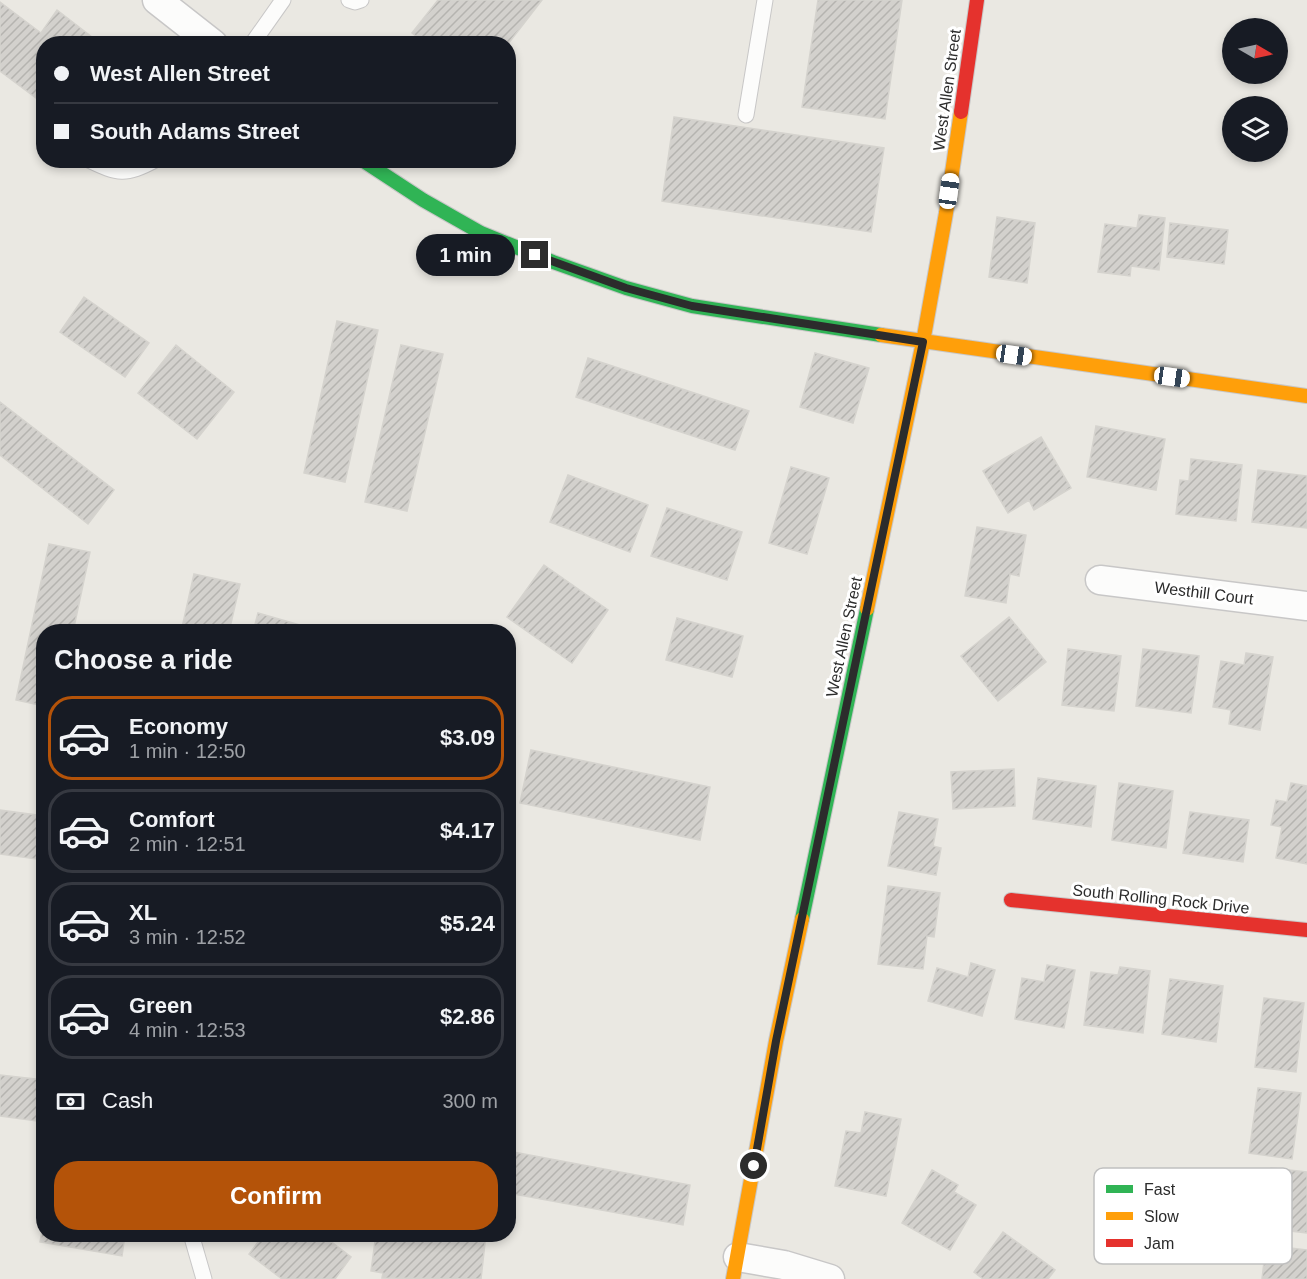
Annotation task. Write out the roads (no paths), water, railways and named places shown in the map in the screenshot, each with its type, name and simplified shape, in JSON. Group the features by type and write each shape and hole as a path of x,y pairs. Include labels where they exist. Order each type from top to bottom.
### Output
{"street":[{"path":"157,0 203,36"},
{"name":"West Allen Street","path":"736,1268 776,1041 923,342 946,213 976,0"},
{"path":"374,168 423,200 481,233 626,288 692,306 923,342 1307,396"},
{"name":"Westhill Court","path":"1100,580 1307,606"},
{"name":"South Rolling Rock Drive","path":"1011,900 1307,930"},
{"path":"736,1268 784,1265 830,1279"}],"lane":[{"path":"258,36 283,0"},
{"path":"349,0 355,2 361,0"},
{"path":"746,115 765,0"},
{"path":"106,168 112,171 134,171 140,168"},
{"path":"193,1242 204,1279"}]}
